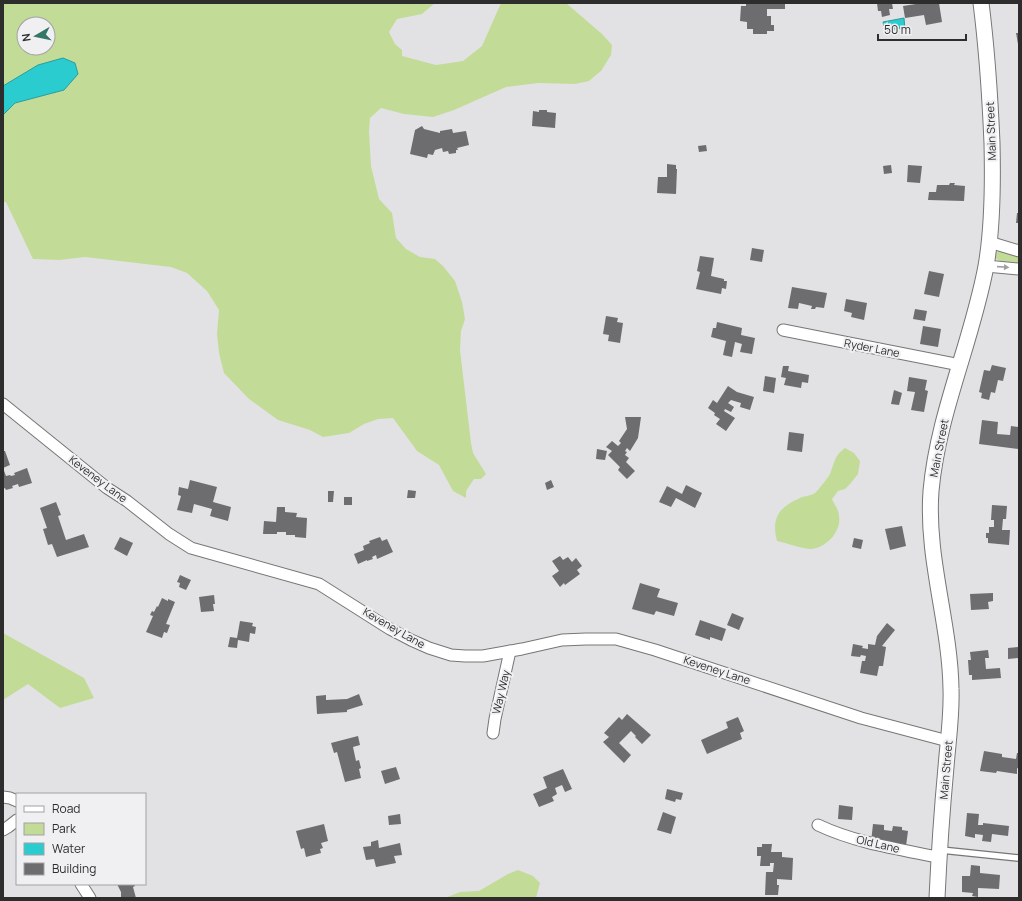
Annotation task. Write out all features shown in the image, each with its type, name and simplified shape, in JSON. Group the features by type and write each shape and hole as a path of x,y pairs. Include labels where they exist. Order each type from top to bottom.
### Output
{"main road":[{"name":"Main Street","path":"936,898 952,691 930,521 934,471 943,424 972,325 986,266 989,242 992,206 991,122 981,3"}],"street":[{"path":"989,242 1019,251"},
{"path":"986,266 1019,268"},
{"name":"Ryder Lane","path":"783,330 960,365"},
{"name":"Keveney Lane","path":"3,404 107,488 128,501 169,534 191,548 319,584 390,628 429,648 451,655 483,656 562,640 616,640 655,650 868,720 948,741"},
{"name":"Way Way","path":"493,734 496,712 510,651"},
{"path":"3,797 16,801"},
{"path":"3,830 16,821"},
{"name":"Old Lane","path":"818,826 838,834 894,849 939,853"},
{"path":"83,885 90,898"}],"lane":[{"path":"939,853 1019,858"}],"green space":[{"path":"3,3 435,3 422,14 397,19 389,32 395,44 402,50 402,56 436,65 463,61 482,46 501,3 566,3 602,34 612,45 611,55 601,71 589,81 575,84 538,83 506,87 454,110 433,117 404,114 381,108 370,118 369,131 371,166 379,199 392,213 396,238 406,249 420,257 435,259 443,266 455,281 462,302 465,319 461,331 460,350 471,443 473,453 486,474 481,479 474,479 466,491 466,498 453,491 439,465 417,451 393,418 378,419 364,424 349,433 323,437 310,430 278,420 249,399 224,373 219,353 217,334 219,310 207,291 187,273 171,267 85,257 59,260 33,259 6,202 3,202 3,115 14,103 64,90 6,84 3,86"},
{"path":"999,251 1019,256 1019,263 1000,261 995,258 995,254"},
{"path":"845,448 854,453 860,461 858,474 845,489 838,491 832,499 839,514 839,522 832,538 822,546 811,549 777,541 775,526 778,514 793,501 812,495 816,492 830,474 837,457"},
{"path":"3,633 84,678 94,698 60,708 28,684 3,700"},
{"path":"518,870 533,876 540,883 536,898 445,898 460,892 479,891 508,874"}],"water":[{"path":"904,18 905,30 901,30 900,28 885,31 883,22"},
{"path":"63,58 75,63 78,74 64,90 15,103 3,115 3,86 38,65"}],"building":[{"path":"746,3 785,3 785,9 767,9 767,16 771,16 771,25 774,25 774,31 767,31 767,34 753,34 753,29 747,29 747,22 740,21 741,6 746,6"},
{"path":"877,3 892,3 893,9 889,9 890,15 882,17 881,11 878,11"},
{"path":"922,3 939,3 942,22 926,25 924,15 905,18 903,6"},
{"path":"1016,33 1019,33 1018,44"},
{"path":"539,110 547,110 547,112 556,113 555,128 532,126 533,111 539,112"},
{"path":"422,126 424,129 440,133 440,131 452,129 453,133 466,131 469,145 457,148 458,150 456,150 456,153 449,154 448,151 443,152 442,148 435,150 433,155 428,154 427,158 410,154 415,130"},
{"path":"706,145 707,151 699,152 698,146"},
{"path":"667,164 676,165 676,194 657,193 658,177 667,177"},
{"path":"891,165 892,173 884,174 883,166"},
{"path":"908,165 922,166 920,183 907,182"},
{"path":"950,183 965,186 964,201 928,200 929,192 936,192 937,185 949,185"},
{"path":"1017,213 1019,213 1019,223 1016,223"},
{"path":"752,248 764,250 762,262 750,260"},
{"path":"700,256 714,258 711,276 727,281 726,289 722,288 721,294 696,289 700,272 697,271"},
{"path":"929,271 944,274 939,297 924,294"},
{"path":"792,287 827,293 824,308 816,307 815,309 811,309 812,306 799,303 798,309 788,308"},
{"path":"846,299 867,303 864,320 851,317 852,313 844,311"},
{"path":"915,309 927,311 925,321 913,319"},
{"path":"606,316 618,318 617,322 623,323 620,343 608,341 609,335 603,334"},
{"path":"717,322 742,328 741,335 755,338 752,354 740,352 742,344 735,342 732,357 723,355 726,341 711,337 713,328 716,328"},
{"path":"923,326 941,329 938,347 920,344"},
{"path":"992,365 1006,368 1003,381 998,380 995,393 991,392 989,400 981,398 982,393 979,392 984,370 990,371"},
{"path":"783,366 789,366 788,371 809,375 808,383 802,382 801,388 784,385 786,378 781,377"},
{"path":"765,376 776,378 774,393 763,391"},
{"path":"909,377 927,380 925,390 928,391 924,412 911,410 915,392 907,391"},
{"path":"728,386 737,392 754,397 750,410 740,407 741,403 731,400 728,403 734,407 731,412 725,409 724,411 735,418 726,431 716,424 720,419 708,408 713,400 717,403"},
{"path":"894,390 902,393 899,405 891,404"},
{"path":"625,417 641,417 638,438 630,451 627,448 625,451 627,452 625,455 629,458 626,462 635,471 627,479 618,470 620,467 608,455 612,451 606,447 612,441 618,446 621,443 619,441 627,429"},
{"path":"982,420 998,422 997,434 1010,435 1011,426 1019,427 1019,449 979,444"},
{"path":"789,432 804,434 802,452 787,450"},
{"path":"597,449 607,451 605,460 596,459"},
{"path":"3,451 5,451 10,465 3,468"},
{"path":"3,468 6,476 11,476 15,475 14,473 27,468 32,483 19,487 18,484 12,486 13,488 6,490 5,488 3,489"},
{"path":"190,480 217,487 213,502 231,507 228,521 210,516 212,509 194,504 192,513 177,510 181,496 178,495 179,487 188,489"},
{"path":"551,480 554,487 547,490 545,483"},
{"path":"686,485 702,493 695,508 676,498 671,507 659,502 667,486 682,494"},
{"path":"408,490 416,491 415,498 407,498"},
{"path":"328,491 334,491 333,502 328,502"},
{"path":"344,497 352,497 352,505 344,505"},
{"path":"56,502 61,515 58,516 66,540 84,534 89,547 57,557 52,544 48,545 43,529 47,528 40,508"},
{"path":"992,505 1007,506 1006,519 1003,519 1002,530 1010,530 1009,545 988,543 986,533 989,533 989,527 994,527 994,520 991,520"},
{"path":"277,507 285,507 285,512 297,513 296,517 307,518 306,538 295,537 295,535 286,535 286,532 277,532 277,534 263,534 264,521 276,522"},
{"path":"902,526 906,546 890,550 885,529"},
{"path":"120,537 133,543 127,556 114,549"},
{"path":"380,537 382,541 387,539 393,552 377,559 376,555 372,557 373,559 358,564 354,554 364,550 363,546 370,543 369,541"},
{"path":"854,538 863,540 861,549 852,547"},
{"path":"560,556 563,560 568,557 572,562 576,558 582,566 577,570 580,574 560,587 552,576 559,571 552,561"},
{"path":"180,575 191,580 186,590 179,587 180,583 177,582"},
{"path":"640,583 660,589 657,597 678,603 674,616 656,611 654,615 632,609"},
{"path":"993,593 993,601 988,602 989,609 971,610 970,594"},
{"path":"214,595 214,611 201,612 199,597"},
{"path":"162,598 175,602 166,624 170,625 167,633 164,632 162,638 146,632 153,616 150,615 152,611 154,612 157,606 158,607"},
{"path":"732,613 744,618 739,630 727,625"},
{"path":"700,620 726,629 722,641 710,637 710,640 695,635"},
{"path":"240,621 253,623 252,626 256,627 255,634 250,633 249,642 238,640 237,648 228,647 230,637 237,638"},
{"path":"887,623 895,630 882,646 886,647 883,666 879,666 877,676 860,673 862,661 865,661 866,656 851,656 853,644 863,646 862,648 868,649 868,644 875,645 877,636"},
{"path":"1018,647 1019,658 1008,659 1008,648"},
{"path":"988,650 989,658 985,658 986,669 1000,668 1001,678 972,680 972,675 969,675 968,660 971,660 970,652"},
{"path":"359,694 363,705 347,710 347,712 317,714 316,696 326,695 326,700 347,699"},
{"path":"627,714 651,735 642,744 631,731 619,743 631,755 624,763 603,742 609,737 604,733 619,717 622,720"},
{"path":"738,717 744,731 740,733 742,739 707,754 701,740 728,728 726,722"},
{"path":"358,736 360,745 353,747 356,761 359,760 361,778 345,782 337,752 334,753 331,743"},
{"path":"984,751 1002,754 1002,757 1016,759 1017,753 1019,753 1019,769 1017,768 1017,774 997,771 996,773 980,771"},
{"path":"396,767 400,779 385,784 381,771"},
{"path":"563,769 572,789 565,792 562,785 555,788 557,794 552,797 554,801 539,807 533,794 547,788 543,777"},
{"path":"667,789 683,793 681,800 676,799 675,802 665,799"},
{"path":"839,805 853,807 852,820 838,819"},
{"path":"663,812 676,817 671,834 657,830"},
{"path":"967,813 979,814 978,825 983,825 983,823 1009,826 1008,836 992,834 991,842 982,841 983,835 975,834 975,838 965,836"},
{"path":"400,814 401,824 389,825 388,816"},
{"path":"324,824 328,841 321,843 323,848 320,849 321,853 306,857 304,848 301,849 296,831"},
{"path":"873,824 884,825 884,830 892,831 893,826 902,827 902,830 908,831 906,846 871,842"},
{"path":"378,840 379,848 400,843 402,855 394,856 396,863 376,867 374,859 366,860 363,847 371,846 371,842"},
{"path":"762,844 772,844 771,852 782,852 782,857 793,858 792,880 777,879 777,885 779,885 778,895 765,895 766,872 773,872 774,863 770,863 770,866 760,866 761,856 757,856 757,847 762,847"},
{"path":"971,865 980,866 980,873 1000,875 999,889 978,888 978,897 972,896 973,893 962,892 962,876 970,876"},
{"path":"118,885 134,885 133,887 136,898 121,898 121,892"}]}
